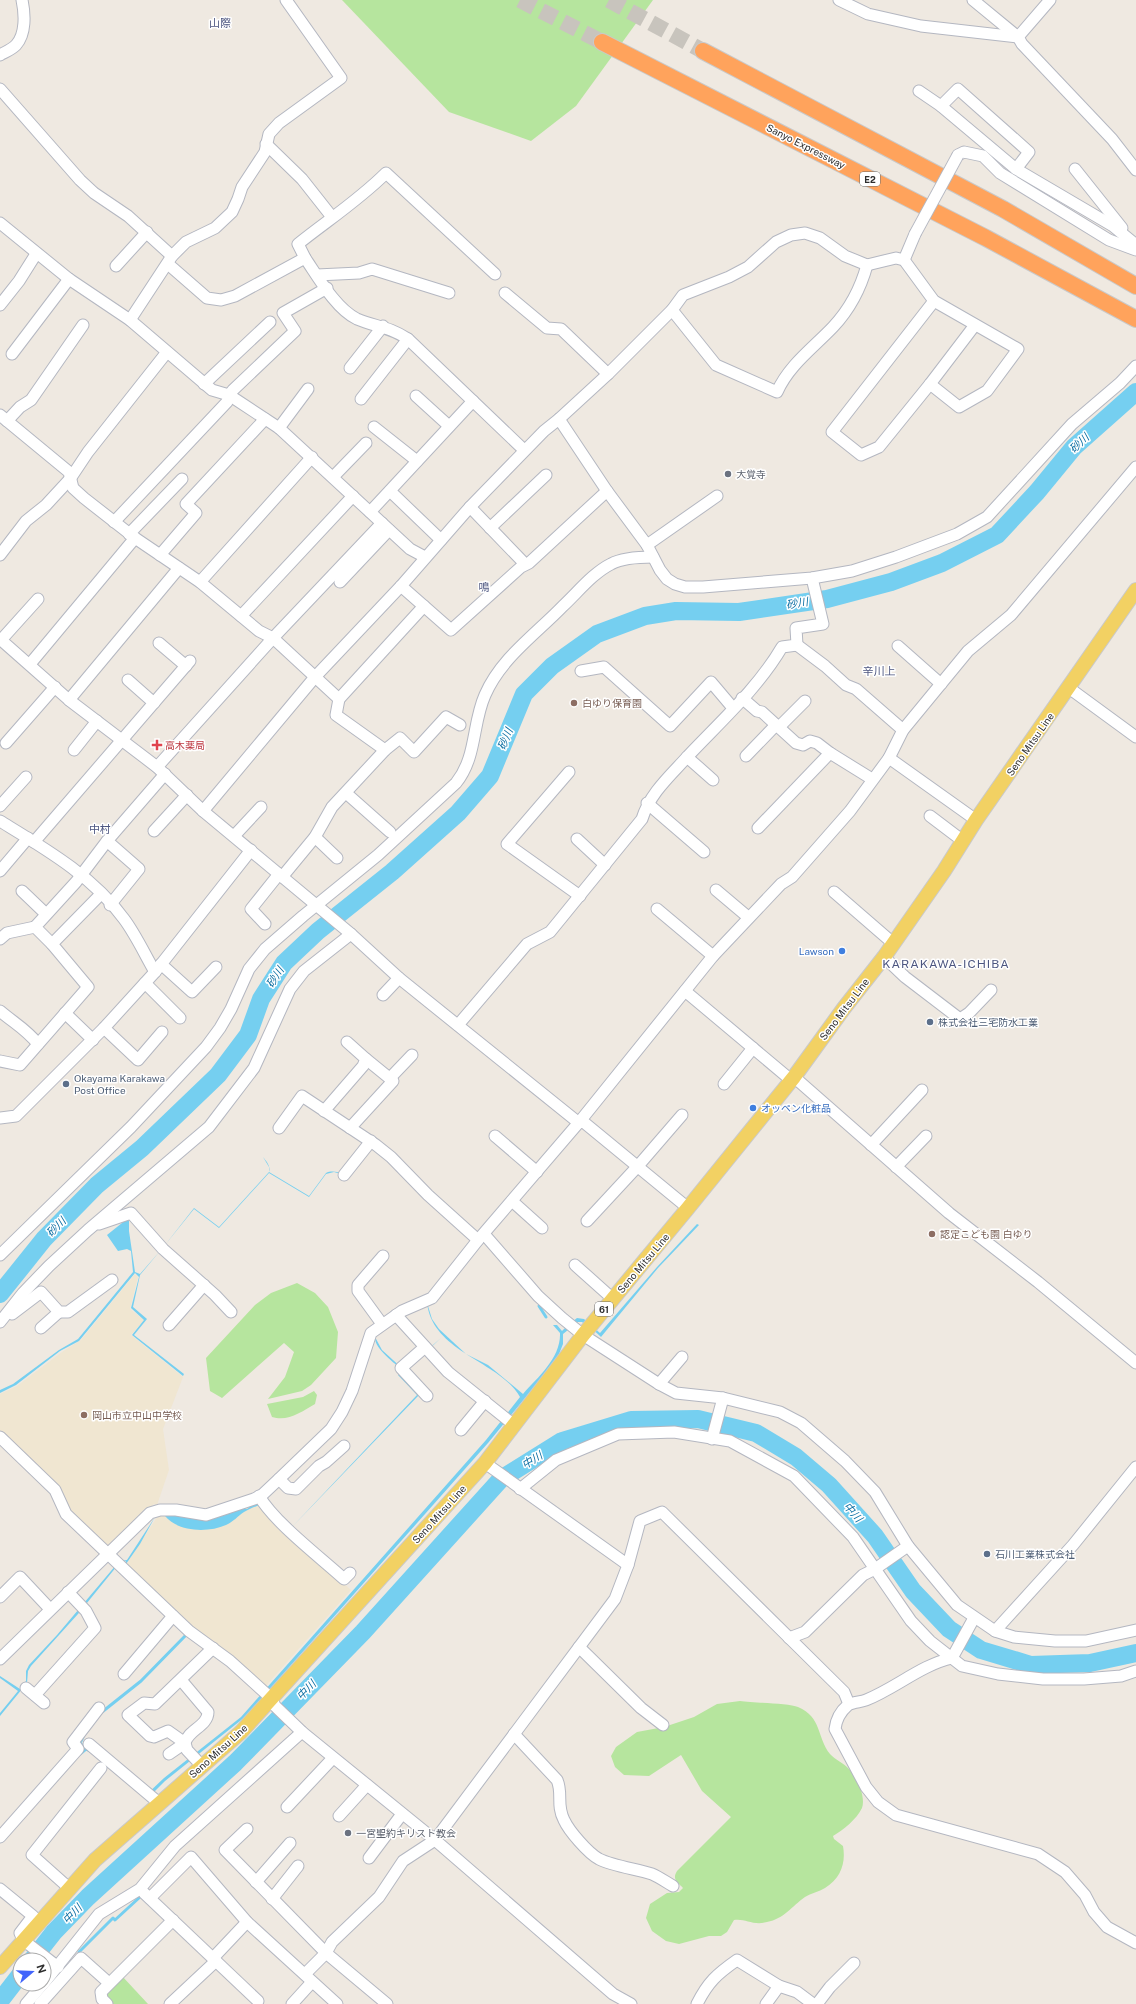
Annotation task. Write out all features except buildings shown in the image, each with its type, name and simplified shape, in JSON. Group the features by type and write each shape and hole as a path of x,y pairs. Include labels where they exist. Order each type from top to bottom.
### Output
{"highway":[{"name":"Sanyo Expressway","path":"602,42 986,238 1136,319"},
{"path":"704,51 1003,208 1136,286"}],"main road":[{"name":"Seno Mitsu Line","path":"0,1967 25,1942 69,1888 95,1860 274,1702 487,1465 514,1425 583,1335 792,1079 844,1008 894,944 976,820 1136,590"}],"street":[{"path":"0,55 10,50 20,40 24,10 22,0"},
{"path":"130,320 170,260 186,242 215,228 232,212 242,187 265,152 269,134 279,124 341,78 286,0"},
{"path":"839,0 868,14 921,26 1018,37"},
{"path":"1018,37 1050,0"},
{"path":"979,2 1018,37 1022,44 1112,139 1136,170"},
{"path":"0,89 80,180 94,193 120,209 147,232 170,260 203,295 213,300 221,300 235,296 305,258"},
{"path":"941,106 958,89 1029,152 1016,169"},
{"path":"919,91 941,106 1016,169 1113,226 1136,245"},
{"path":"266,144 302,179 332,218"},
{"path":"904,260 915,234 958,155 964,152 983,156 1000,173 1109,240 1136,250"},
{"path":"1075,169 1118,223 1127,237"},
{"path":"495,274 386,173 365,194 354,200 338,215 298,244 305,258 344,311 357,318 394,330 408,339 524,450"},
{"path":"0,222 36,254 69,279 130,320 212,390 229,395 279,428 334,476 353,496 410,549 425,558"},
{"path":"116,266 147,232"},
{"path":"202,811 315,677 401,586 470,507 524,450 608,374 672,310 682,295 694,289 729,277 748,267 776,242 791,235 805,233 820,238 845,256 866,265 896,258 904,260 934,301 1018,349 987,391 959,407 930,384"},
{"path":"0,305 19,281 36,254"},
{"path":"672,310 716,365 777,392 788,373 803,355 841,318 857,292 866,265"},
{"path":"317,275 359,273 372,269 449,293"},
{"path":"12,354 69,279"},
{"path":"114,522 227,402 229,395 295,331 283,314 326,288"},
{"path":"505,293 547,328 561,328 608,374"},
{"path":"934,301 832,432 861,455 879,447 975,325"},
{"path":"204,384 270,322"},
{"path":"84,325 31,400 3,418 69,472 73,488 132,536 200,582 259,631 273,638 339,700"},
{"path":"350,368 383,326"},
{"path":"361,399 408,339"},
{"path":"0,555 26,521 46,505 70,479 88,452 167,352"},
{"path":"559,419 607,491 647,545 667,579 685,587 812,578 852,570 896,557 957,534 987,517 1072,424 1120,383 1136,366"},
{"path":"279,428 308,389"},
{"path":"416,396 449,426"},
{"path":"370,512 473,401"},
{"path":"160,555 196,513 186,504 265,419"},
{"path":"374,428 417,461"},
{"path":"334,476 366,443"},
{"path":"200,582 312,457"},
{"path":"0,1658 150,1513 160,1510 176,1510 206,1515 242,1504 259,1496 331,1429 338,1418 360,1371 371,1333 396,1315 432,1298 481,1237 580,1122 712,956 781,884 792,877 850,811 872,779 889,758 902,730 968,650 1011,615 1136,467"},
{"path":"490,528 546,475"},
{"path":"30,664 132,536 182,479"},
{"path":"390,491 441,540"},
{"path":"401,586 451,630 525,564 529,563 607,491"},
{"path":"241,616 353,496"},
{"path":"647,545 717,496"},
{"path":"470,507 525,564"},
{"path":"340,582 385,526"},
{"path":"0,939 7,933 34,927 76,882 161,771 273,638 385,526"},
{"path":"0,1255 131,1127 206,1047 220,1028 231,1009 255,960 383,851 436,802 463,774 471,755 476,724 485,696 491,682 507,661 590,580 610,564 624,560 653,557"},
{"path":"69,700 179,568"},
{"path":"797,645 796,628 823,624 812,578"},
{"path":"38,599 1,639 69,700 123,740 161,771 202,811 349,932 399,978 580,1122 638,1166 688,1208"},
{"path":"385,750 336,715 339,700 424,606"},
{"path":"0,872 123,740 188,664 159,643"},
{"path":"458,1025 527,944 550,932 642,820 647,803 687,757 765,673 782,647 797,645 825,666 846,685 856,689 902,730"},
{"path":"898,646 941,684"},
{"path":"581,671 604,667 670,726 711,682 733,708"},
{"path":"128,680 154,703"},
{"path":"6,743 55,687"},
{"path":"1069,688 1136,737"},
{"path":"742,698 757,711 762,712 796,743 803,744 810,741 816,743 872,779"},
{"path":"746,756 805,701"},
{"path":"265,924 251,909 315,837 332,807 385,750 400,738 414,752 446,717 460,725"},
{"path":"74,750 97,721"},
{"path":"758,828 830,753"},
{"path":"687,757 713,780"},
{"path":"889,758 976,820"},
{"path":"569,772 507,844 580,896"},
{"path":"0,806 26,777"},
{"path":"346,793 390,832"},
{"path":"154,830 187,796"},
{"path":"647,803 704,852"},
{"path":"234,836 261,807"},
{"path":"930,816 962,841"},
{"path":"0,821 65,862 80,875 101,894 124,919 158,968 192,992 216,967"},
{"path":"315,837 337,858"},
{"path":"577,839 605,865"},
{"path":"107,841 139,869 110,905"},
{"path":"0,1118 16,1116 93,1040 158,968 251,850"},
{"path":"716,890 748,917"},
{"path":"22,891 46,914"},
{"path":"834,892 894,944"},
{"path":"52,944 101,894"},
{"path":"657,909 712,956"},
{"path":"0,1060 20,1065 88,987 52,944 34,927"},
{"path":"0,1322 23,1293 49,1266 92,1227 209,1127 254,1068 296,979 349,932"},
{"path":"884,957 905,977 960,1019 969,1014 992,990"},
{"path":"383,995 399,978"},
{"path":"145,983 180,1018"},
{"path":"685,991 871,1145 949,1212 1038,1282 1136,1363"},
{"path":"0,1011 11,1021 24,1028 38,1044"},
{"path":"65,1013 93,1040"},
{"path":"104,1028 138,1060 162,1032"},
{"path":"347,1042 393,1081 350,1128"},
{"path":"724,1084 753,1048"},
{"path":"390,1078 412,1055"},
{"path":"324,1111 363,1066 366,1059"},
{"path":"871,1145 922,1090"},
{"path":"279,1128 302,1096 370,1141 391,1157 428,1195 481,1237 538,1296 583,1335 659,1384 676,1393 723,1398 780,1412 801,1423 845,1461 875,1492 908,1546 958,1605 974,1618 995,1631 1014,1637 1055,1641 1086,1641 1136,1630"},
{"path":"587,1221 638,1166 682,1115"},
{"path":"495,1136 537,1172"},
{"path":"896,1167 926,1136"},
{"path":"344,1175 370,1141"},
{"path":"512,1201 542,1228"},
{"path":"92,1227 131,1213 163,1249 204,1285 231,1312"},
{"path":"382,1324 358,1291 358,1284 383,1256"},
{"path":"575,1266 613,1299"},
{"path":"41,1328 59,1312 68,1312 112,1280"},
{"path":"169,1325 204,1285"},
{"path":"0,1322 41,1292 59,1312"},
{"path":"396,1315 448,1372 514,1425"},
{"path":"425,1347 401,1368 427,1396"},
{"path":"659,1384 682,1356"},
{"path":"712,1440 723,1398"},
{"path":"461,1430 485,1401"},
{"path":"520,1489 556,1460 618,1434 674,1432 712,1440 730,1441 794,1476 853,1537 911,1621 930,1641 962,1666 983,1671 1043,1679 1084,1679 1121,1676 1136,1671"},
{"path":"0,1437 55,1490 66,1514 189,1631 230,1661 274,1702 302,1732 434,1840 613,1994 631,2004"},
{"path":"279,1479 288,1488 296,1489 319,1466 326,1462 344,1446"},
{"path":"487,1465 628,1565"},
{"path":"995,1631 1073,1545 1136,1468"},
{"path":"259,1496 263,1503 288,1528 344,1579 350,1573"},
{"path":"292,2004 332,1942 379,1897 403,1861 434,1840 615,1599 628,1565 640,1521 662,1512 844,1692 849,1704"},
{"path":"789,1638 805,1632 863,1575 875,1569 908,1546"},
{"path":"0,1597 20,1577 50,1609"},
{"path":"44,1703 31,1692 94,1628 86,1611 68,1592"},
{"path":"124,1674 173,1616"},
{"path":"974,1618 952,1658 937,1662 865,1701 849,1704 841,1712 835,1729 858,1772 878,1802 896,1814 1038,1854 1065,1872 1085,1895 1094,1912 1107,1927 1136,1943"},
{"path":"579,1647 641,1708 663,1725"},
{"path":"202,1766 187,1750 185,1743 168,1731 154,1737 150,1736 128,1715 144,1703 155,1704 213,1648"},
{"path":"169,1754 185,1743 188,1737 206,1719 208,1712 181,1680"},
{"path":"0,1837 78,1749 73,1742 99,1708"},
{"path":"52,1972 99,1914 140,1889 175,1846 302,1732"},
{"path":"514,1734 556,1780 560,1787 558,1800 560,1812 565,1822 587,1848 599,1858 653,1875 673,1886"},
{"path":"89,1744 159,1803"},
{"path":"287,1807 333,1758"},
{"path":"69,1888 32,1855 101,1768"},
{"path":"339,1816 367,1785"},
{"path":"369,1858 402,1814"},
{"path":"247,1829 225,1850 326,1953 387,2004"},
{"path":"256,1882 290,1843"},
{"path":"150,1898 191,1857 247,1922 337,2004"},
{"path":"272,1899 298,1866"},
{"path":"140,1889 258,2003"},
{"path":"0,1890 33,1916 20,1933 25,1942 56,1966"},
{"path":"107,2004 102,1999 102,1992 173,1920"},
{"path":"170,2004 215,1960 247,1922"},
{"path":"40,2004 81,1958 110,1983"},
{"path":"698,2004 704,1989 716,1974 737,1960 779,1986 796,1992 813,2004"},
{"path":"817,2004 830,1987 854,1963"},
{"path":"766,2004 779,1986"},
{"path":"26,2004 37,1992"}],"shaded area":[{"name":"岡山市立中山中学校","path":"135,1274 138,1277 130,1309 144,1320 131,1335 183,1377 163,1429 169,1470 157,1505 154,1504 149,1509 148,1508 108,1547 72,1512 0,1431 0,1394 17,1386 62,1352 81,1340"},
{"path":"257,1500 261,1507 351,1590 264,1688 203,1637 126,1565 159,1514 183,1514"}],"green space":[{"path":"342,0 653,0 576,106 531,141 449,112"},
{"path":"297,1283 315,1293 328,1307 338,1332 336,1358 311,1385 302,1391 268,1399 285,1377 294,1352 284,1343 222,1398 210,1391 206,1358 255,1305 271,1293"},
{"path":"314,1391 317,1395 315,1404 289,1417 272,1417 267,1404 303,1397"},
{"path":"740,1701 787,1705 798,1707 806,1711 815,1722 830,1754 847,1767 855,1777 862,1793 862,1808 849,1824 833,1836 834,1839 843,1846 844,1858 839,1875 825,1888 805,1897 783,1915 773,1920 762,1923 753,1923 742,1920 734,1920 727,1932 721,1936 709,1936 679,1944 666,1941 652,1931 646,1918 650,1904 667,1893 679,1892 683,1888 675,1878 677,1871 731,1817 702,1791 681,1755 649,1776 624,1775 615,1767 611,1756 616,1747 637,1732 664,1727 694,1717 717,1704"},
{"path":"122,1976 148,2004 111,2004 105,1995"}],"water":[{"path":"269,1172 309,1196 326,1173 334,1172 326,1174 309,1197 269,1173 219,1228 194,1209 165,1245 194,1208 219,1227"},
{"path":"127,1219 129,1221 135,1272 140,1274 160,1251 140,1275 133,1307 147,1319 134,1335 184,1374 183,1376 132,1335 144,1320 131,1308 139,1277 135,1273 79,1341 60,1351 16,1385 0,1393 0,1390 13,1384 59,1350 78,1339 133,1272 131,1251 127,1249 118,1251 107,1235"},
{"path":"697,1224 699,1225 658,1268 601,1337 588,1325 587,1326 582,1322 578,1322 563,1334 563,1344 557,1359 488,1443 245,1717 165,1781 147,1799 145,1796 164,1778 241,1717 486,1440 520,1397 511,1385 498,1374 468,1355 488,1365 523,1394 542,1374 557,1351 560,1333 553,1325 557,1325 562,1331 570,1323 534,1284 572,1322 577,1318 584,1319 600,1333 657,1267"},
{"path":"427,1303 432,1319 439,1329 465,1353 441,1334 432,1320"},
{"path":"375,1337 382,1350 404,1370 441,1338 401,1375 419,1395 291,1528 417,1395 398,1375 403,1371 381,1351"},
{"path":"255,1502 261,1504 244,1512 229,1524 219,1528 194,1530 185,1528 177,1525 165,1516 241,1507 247,1509"},
{"path":"155,1517 140,1544 126,1564 126,1561 117,1566 78,1614 31,1666 28,1671 27,1683 0,1716 0,1713 18,1691 0,1678 0,1676 20,1689 26,1681 26,1671 29,1665 57,1635 116,1565 121,1561 127,1560"}],"waterway":[{"name":"砂川","path":"0,1294 44,1239 97,1185 142,1148 218,1075 248,1035 261,999 284,963 318,931 392,872 458,813 490,776 524,694 552,666 597,634 645,616 676,611 739,612 827,599 891,582 942,563 997,535 1037,492 1074,447 1136,392"},
{"path":"539,1306 546,1317"},
{"name":"中川","path":"38,1952 54,1932 88,1897 235,1763 363,1632 501,1479 562,1441 631,1420 698,1419 756,1433 796,1457 829,1485 875,1536 913,1591 949,1629 981,1650 1031,1665 1090,1663 1136,1653"},
{"path":"102,1712 141,1681 187,1634"},
{"path":"83,1737 80,1743 86,1749"},
{"path":"80,1754 86,1749 90,1751"},
{"path":"79,1952 113,1918 115,1920 140,1897"},
{"name":"中川","path":"0,2001 12,1985"}],"tunnel":[{"path":"520,0 602,42"},
{"path":"609,0 703,51"}],"place":[{"name":"大覚寺","path":"728,474"},
{"name":"白ゆり保育園","path":"574,703"},
{"name":"高木薬局","path":"157,745"},
{"name":"Lawson","path":"842,951"},
{"name":"株式会社三宅防水工業","path":"930,1022"},
{"name":"Okayama Karakawa Post Office","path":"66,1084"},
{"name":"オッペン化粧品","path":"753,1108"},
{"name":"認定こども園 白ゆり","path":"932,1234"},
{"name":"岡山市立中山中学校","path":"84,1415"},
{"name":"石川工業株式会社","path":"987,1554"},
{"name":"一宮聖約キリスト教会","path":"348,1833"}],"district":[{"name":"山際","path":"220,23"},
{"name":"鳴","path":"484,587"},
{"name":"辛川上","path":"879,671"},
{"name":"中村","path":"100,829"},
{"name":"KARAKAWA-ICHIBA","path":"946,964"}]}
